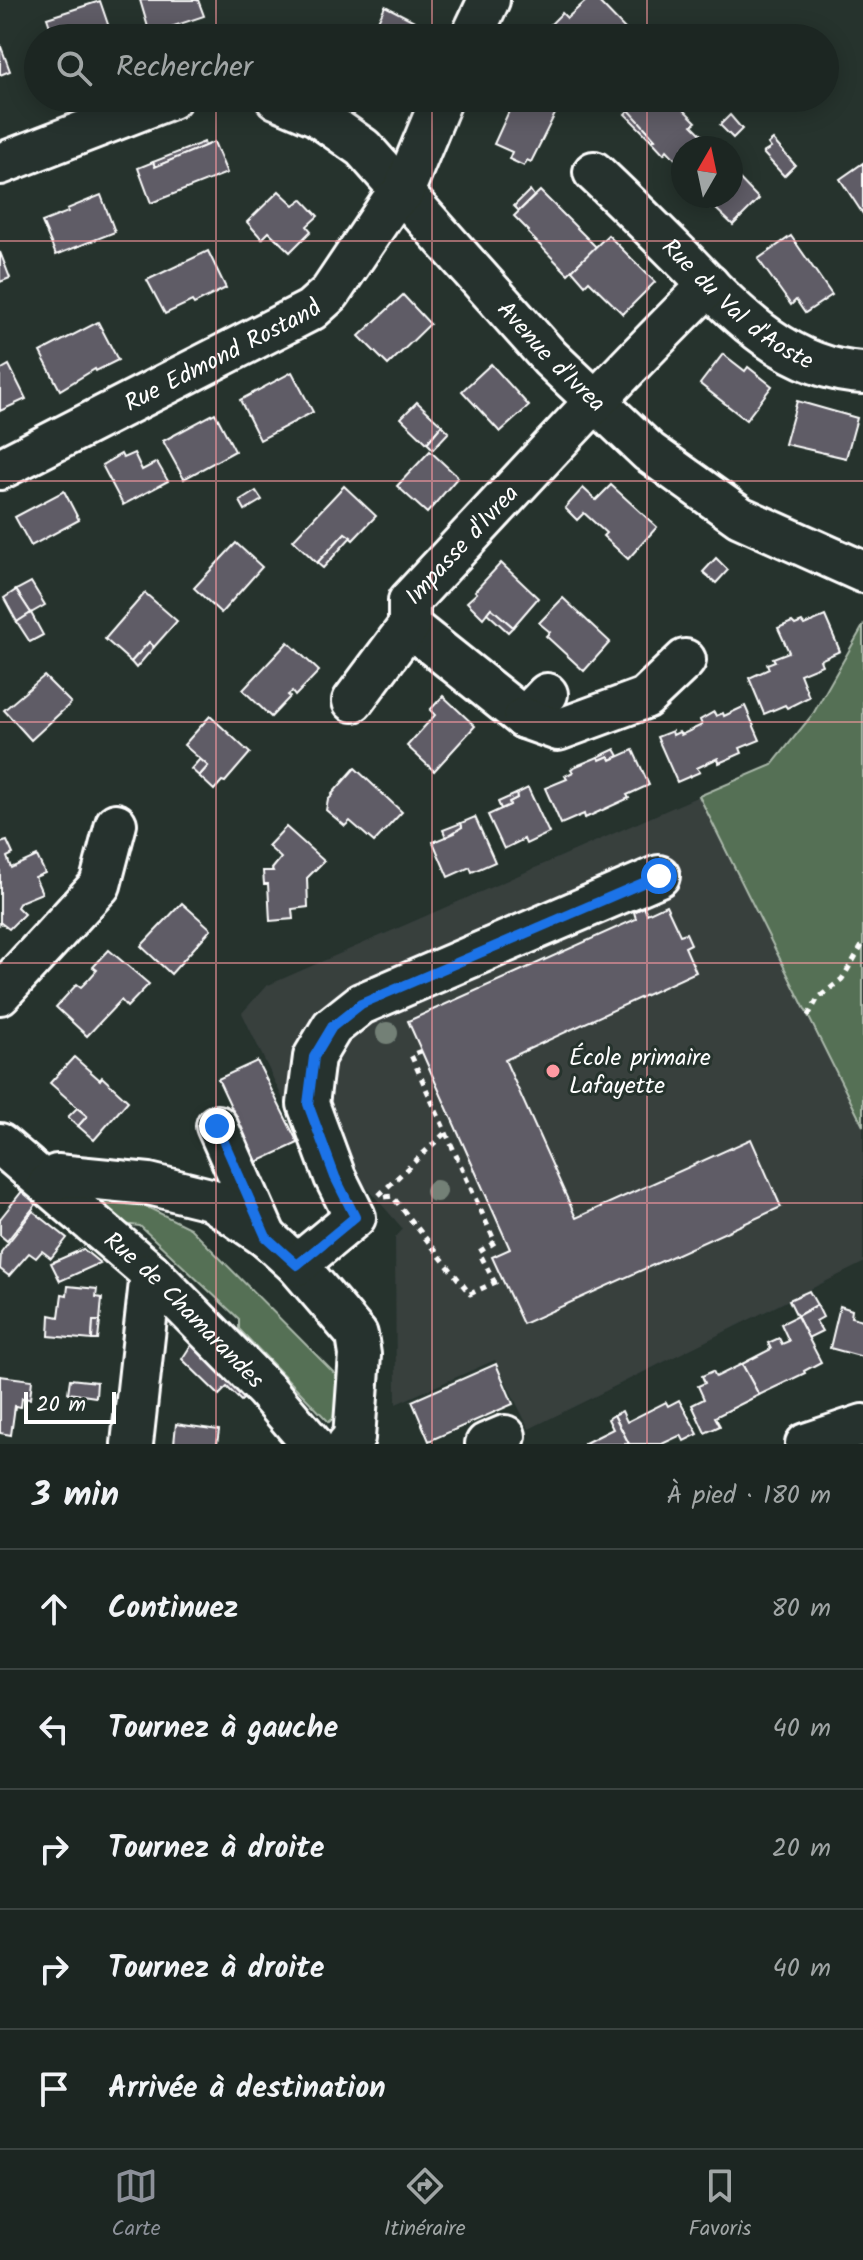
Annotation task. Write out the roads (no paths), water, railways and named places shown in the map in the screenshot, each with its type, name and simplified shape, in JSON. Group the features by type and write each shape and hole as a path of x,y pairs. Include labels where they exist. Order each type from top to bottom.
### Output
{"street":[{"path":"478,24 489,0"},
{"path":"0,164 135,112"},
{"name":"Avenue d'Ivrea","path":"309,112 363,148 550,358 649,452 740,517 863,572"},
{"name":"Rue Edmond Rostand","path":"0,469 311,310 330,293 390,204 403,192 436,112"},
{"name":"Rue du Val d'Aoste","path":"594,172 749,323 788,351 810,362 863,373"},
{"name":"Impasse d'Ivrea","path":"353,701 409,626 409,601 631,362 709,285"},
{"path":"409,626 535,706 558,730 645,698 685,660"},
{"path":"0,994 100,885 116,824"},
{"path":"297,1265 355,1217 335,1177 308,1104 314,1057 332,1027 361,1004 659,876"},
{"path":"217,1126 266,1237"},
{"name":"Rue de Chamarandes","path":"0,1144 151,1273 266,1390 312,1444"},
{"path":"48,1185 57,1175 149,1184 210,1199 266,1237 297,1265 357,1335 360,1355 354,1438 348,1444"},
{"path":"132,1444 151,1273"},
{"path":"806,1444 863,1425"}],"place":[{"name":"École primaire Lafayette","path":"553,1071"}]}
